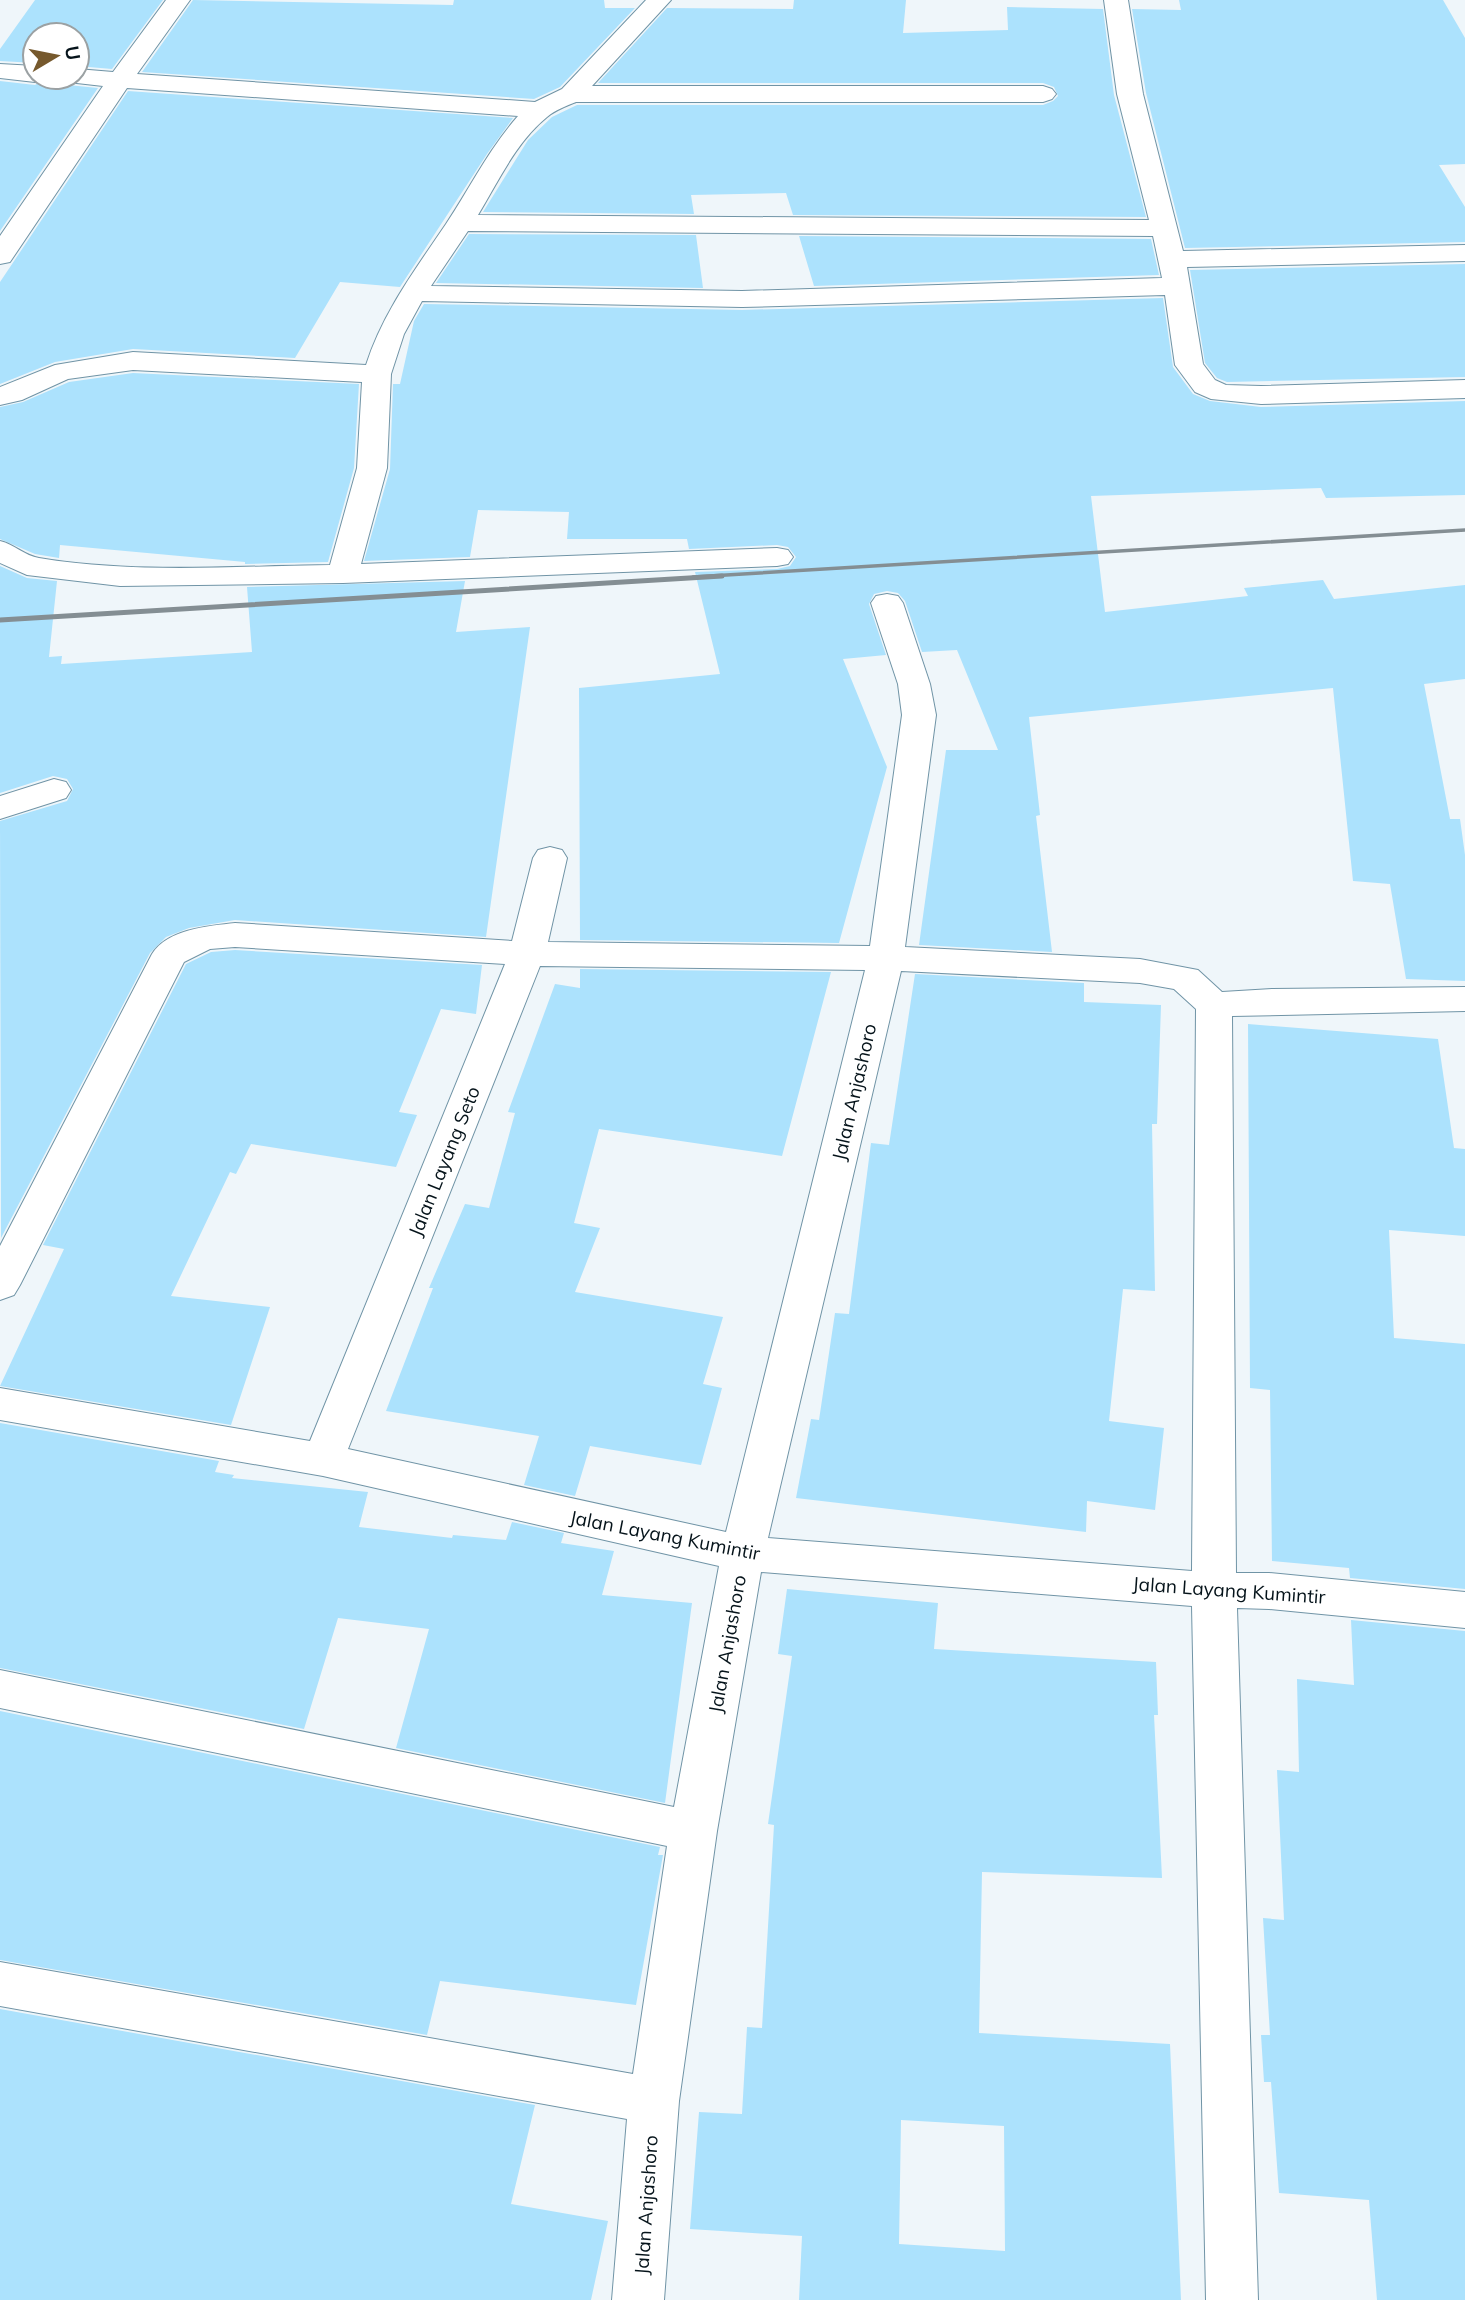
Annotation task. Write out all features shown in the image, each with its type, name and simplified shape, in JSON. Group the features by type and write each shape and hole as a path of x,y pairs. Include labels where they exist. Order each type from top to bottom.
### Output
{"street":[{"path":"0,256 178,0"},
{"path":"343,574 372,468 377,374 390,334 413,291 460,223 503,152 539,110 571,94 659,0"},
{"path":"1116,0 1130,94 1165,228 1189,365 1205,386 1221,393 1465,389"},
{"path":"0,71 21,73"},
{"path":"91,78 539,110"},
{"path":"571,94 1043,94"},
{"path":"460,223 1165,228"},
{"path":"413,291 431,294 742,299 1465,253"},
{"path":"0,396 12,394 65,371 133,360 377,374"},
{"path":"0,550 27,566 120,577 343,574 777,557"},
{"name":"Jalan Anjashoro","path":"638,2300 654,2101 694,1831 743,1553 886,958 919,715 914,684 887,603"},
{"path":"0,808 54,790"},
{"name":"Jalan Layang Seto","path":"323,1460 527,954 550,858"},
{"path":"0,1285 170,954 203,938 235,935 527,954 886,958 1140,971 1185,979 1214,1005 1272,1001 1465,999"},
{"path":"1214,1005 1214,1590 1232,2300"},
{"name":"Jalan Layang Kumintir","path":"0,1404 323,1460 651,1535 743,1553 1214,1590 1269,1591 1465,1610"},
{"path":"0,1689 694,1831"},
{"path":"0,1984 654,2101"}],"building":[{"path":"35,0 163,0 112,69 91,67 91,21 21,21 21,62 0,61 0,49"},
{"path":"193,0 453,5 454,0 604,0 605,8 635,8 560,87 534,99 142,72"},
{"path":"794,0 906,0 903,33 1008,30 1007,7 1103,9 1114,95 1146,217 793,215 786,193 691,195 694,214 483,212 528,140 552,117 577,105 1043,105 1058,96 1054,87 1043,83 598,83 667,8 793,9"},
{"path":"1179,0 1443,0 1465,38 1465,164 1439,165 1465,207 1465,242 1185,248 1146,93 1132,9 1181,10"},
{"path":"0,81 21,83 21,91 91,91 91,87 98,88 0,231"},
{"path":"128,91 513,118 400,287 340,282 295,358 133,349 55,362 0,384 0,282"},
{"path":"469,234 696,235 703,288 436,283"},
{"path":"799,236 1151,239 1159,275 814,286"},
{"path":"1465,264 1465,377 1227,382 1217,378 1205,363 1190,270"},
{"path":"1163,298 1173,367 1193,394 1210,401 1261,407 1465,401 1465,495 1326,498 1321,488 1091,496 1105,612 1248,596 1244,588 1323,580 1334,599 1465,585 1465,679 1424,684 1450,819 1460,819 1465,855 1465,981 1406,979 1390,884 1353,881 1333,688 1029,717 1040,815 1036,816 1052,952 919,945 946,750 998,750 957,650 922,652 905,601 898,593 887,591 874,594 869,604 886,655 843,659 887,767 839,943 580,940 579,688 720,674 695,572 777,569 790,566 796,557 788,547 777,545 689,549 687,539 567,539 569,512 478,510 470,557 364,561 390,469 393,384 400,384 414,321 424,304 742,310"},
{"path":"133,373 359,384 354,468 328,562 245,564 60,545 59,558 35,554 0,539 0,407 23,402 69,382"},
{"path":"0,566 27,578 57,581 49,657 62,656 61,664 252,652 247,587 465,581 456,632 530,627 486,937 235,920 189,928 166,937 150,953 1,1238 0,821 67,801 73,789 67,779 53,776 0,793"},
{"path":"235,950 482,965 476,1014 441,1009 399,1112 417,1115 396,1167 251,1144 236,1174 230,1172 171,1296 270,1307 231,1425 0,1386 64,1249 43,1245 186,964 211,952"},
{"path":"580,969 831,972 782,1156 599,1129 574,1223 600,1228 575,1292 723,1317 703,1384 722,1388 701,1465 590,1446 575,1496 524,1485 539,1436 386,1411 433,1288 429,1288 465,1204 489,1208 515,1113 508,1112 555,984 580,988"},
{"path":"915,974 1084,983 1084,1002 1161,1005 1157,1124 1152,1124 1155,1291 1123,1289 1109,1421 1164,1428 1155,1510 1087,1501 1086,1532 796,1498 811,1419 819,1420 835,1313 849,1314 871,1143 889,1145"},
{"path":"1248,1024 1438,1039 1454,1148 1465,1149 1465,1236 1389,1230 1394,1338 1465,1344 1465,1589 1350,1578 1349,1568 1272,1561 1270,1390 1250,1388"},
{"path":"0,1423 219,1461 215,1472 234,1475 232,1478 368,1492 359,1527 452,1538 453,1535 506,1540 512,1522 564,1533 561,1543 614,1551 602,1595 692,1603 665,1803 396,1748 429,1629 338,1618 304,1729 0,1668"},
{"path":"787,1589 938,1603 934,1649 1156,1662 1158,1715 1154,1715 1162,1878 982,1872 979,2033 1170,2044 1181,2300 799,2300 802,2236 690,2229 699,2112 742,2114 747,2027 762,2028 774,1825 768,1824 792,1656 778,1654","holes":["901,2120 1004,2126 1005,2251 899,2244"]},
{"path":"1351,1620 1465,1631 1465,2300 1377,2300 1369,2200 1279,2193 1271,2082 1264,2082 1261,2035 1270,2035 1263,1918 1284,1920 1277,1770 1299,1772 1297,1679 1354,1685"},
{"path":"0,1711 660,1847 658,1855 663,1855 636,2005 440,1981 427,2035 0,1960"},
{"path":"0,2009 535,2105 511,2204 608,2221 591,2300 0,2300"}],"railway":[{"path":"693,577 1465,530"},
{"path":"0,620 722,576"}]}
